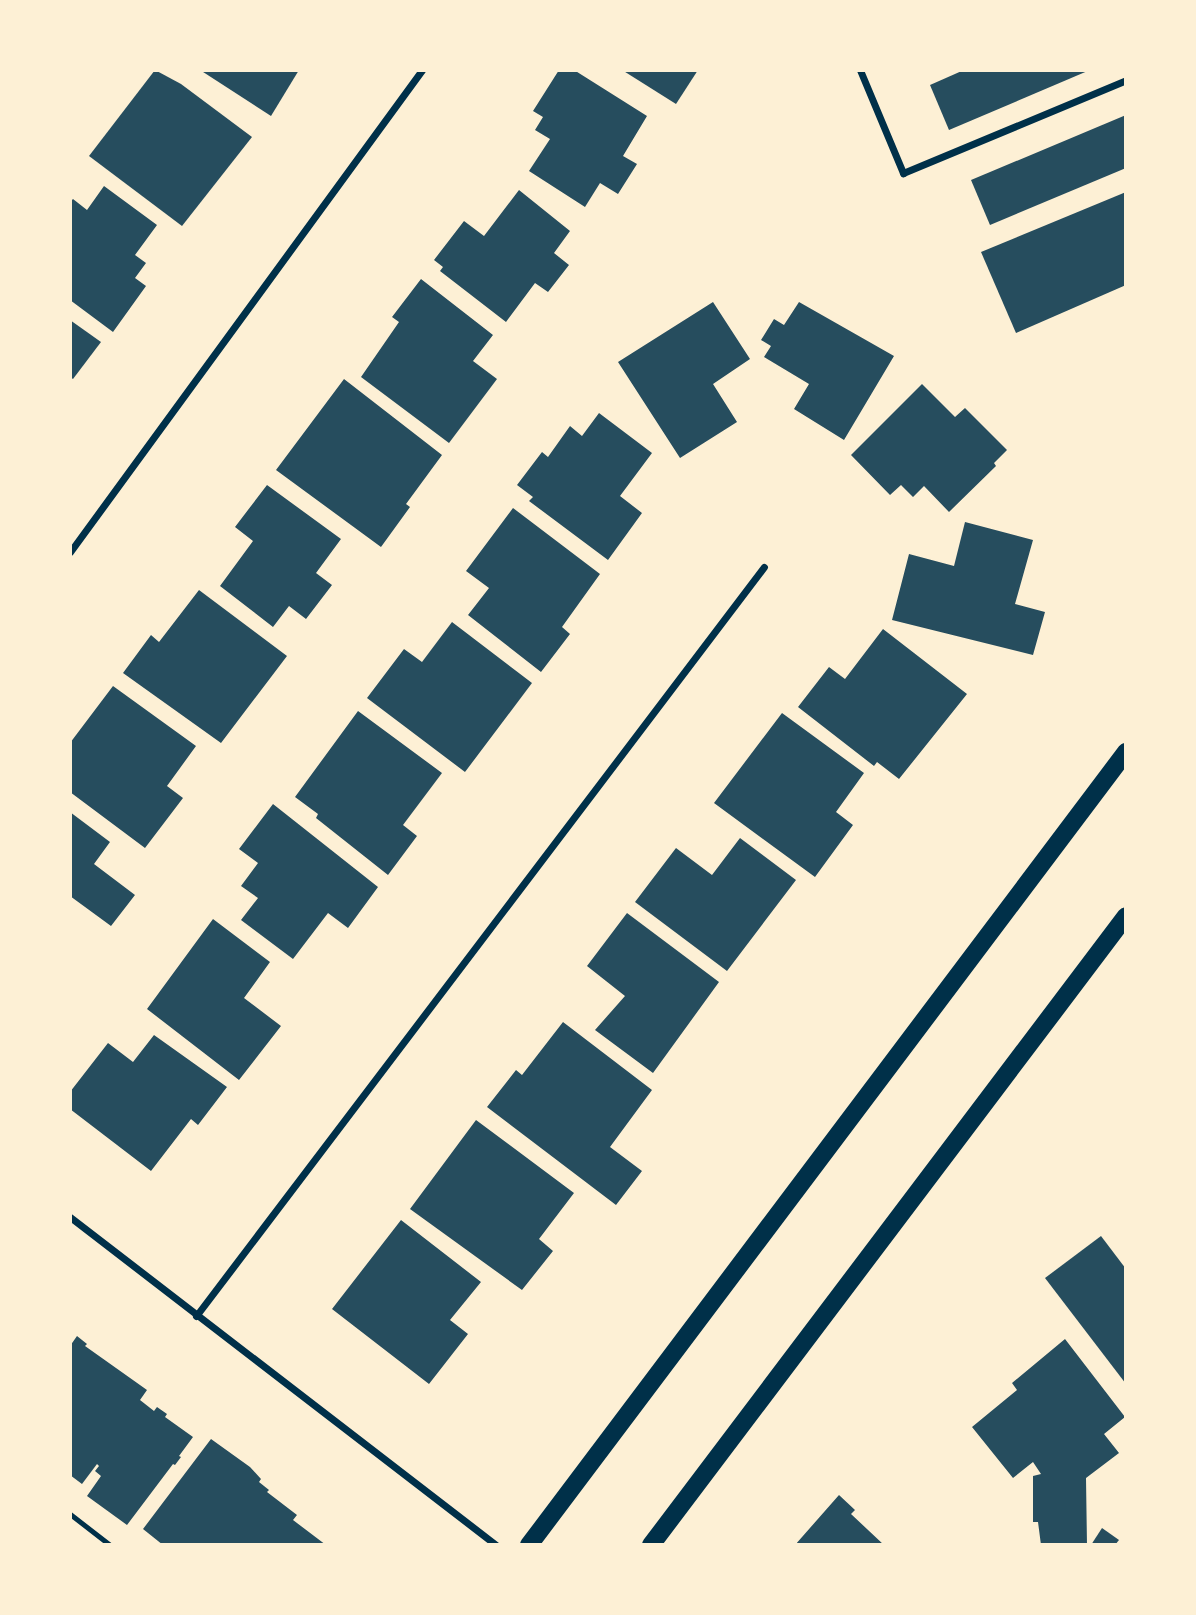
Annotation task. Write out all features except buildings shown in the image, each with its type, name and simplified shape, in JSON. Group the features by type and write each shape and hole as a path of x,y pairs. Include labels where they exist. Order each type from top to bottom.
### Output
{"main road":[{"path":"529,1545 1126,752"},
{"path":"651,1545 1126,916"}],"street":[{"path":"70,552 422,70"},
{"path":"860,70 903,173 1126,80"},
{"path":"196,1316 764,567"},
{"path":"70,1217 496,1545"}],"lane":[{"path":"70,1514 110,1545"}]}
